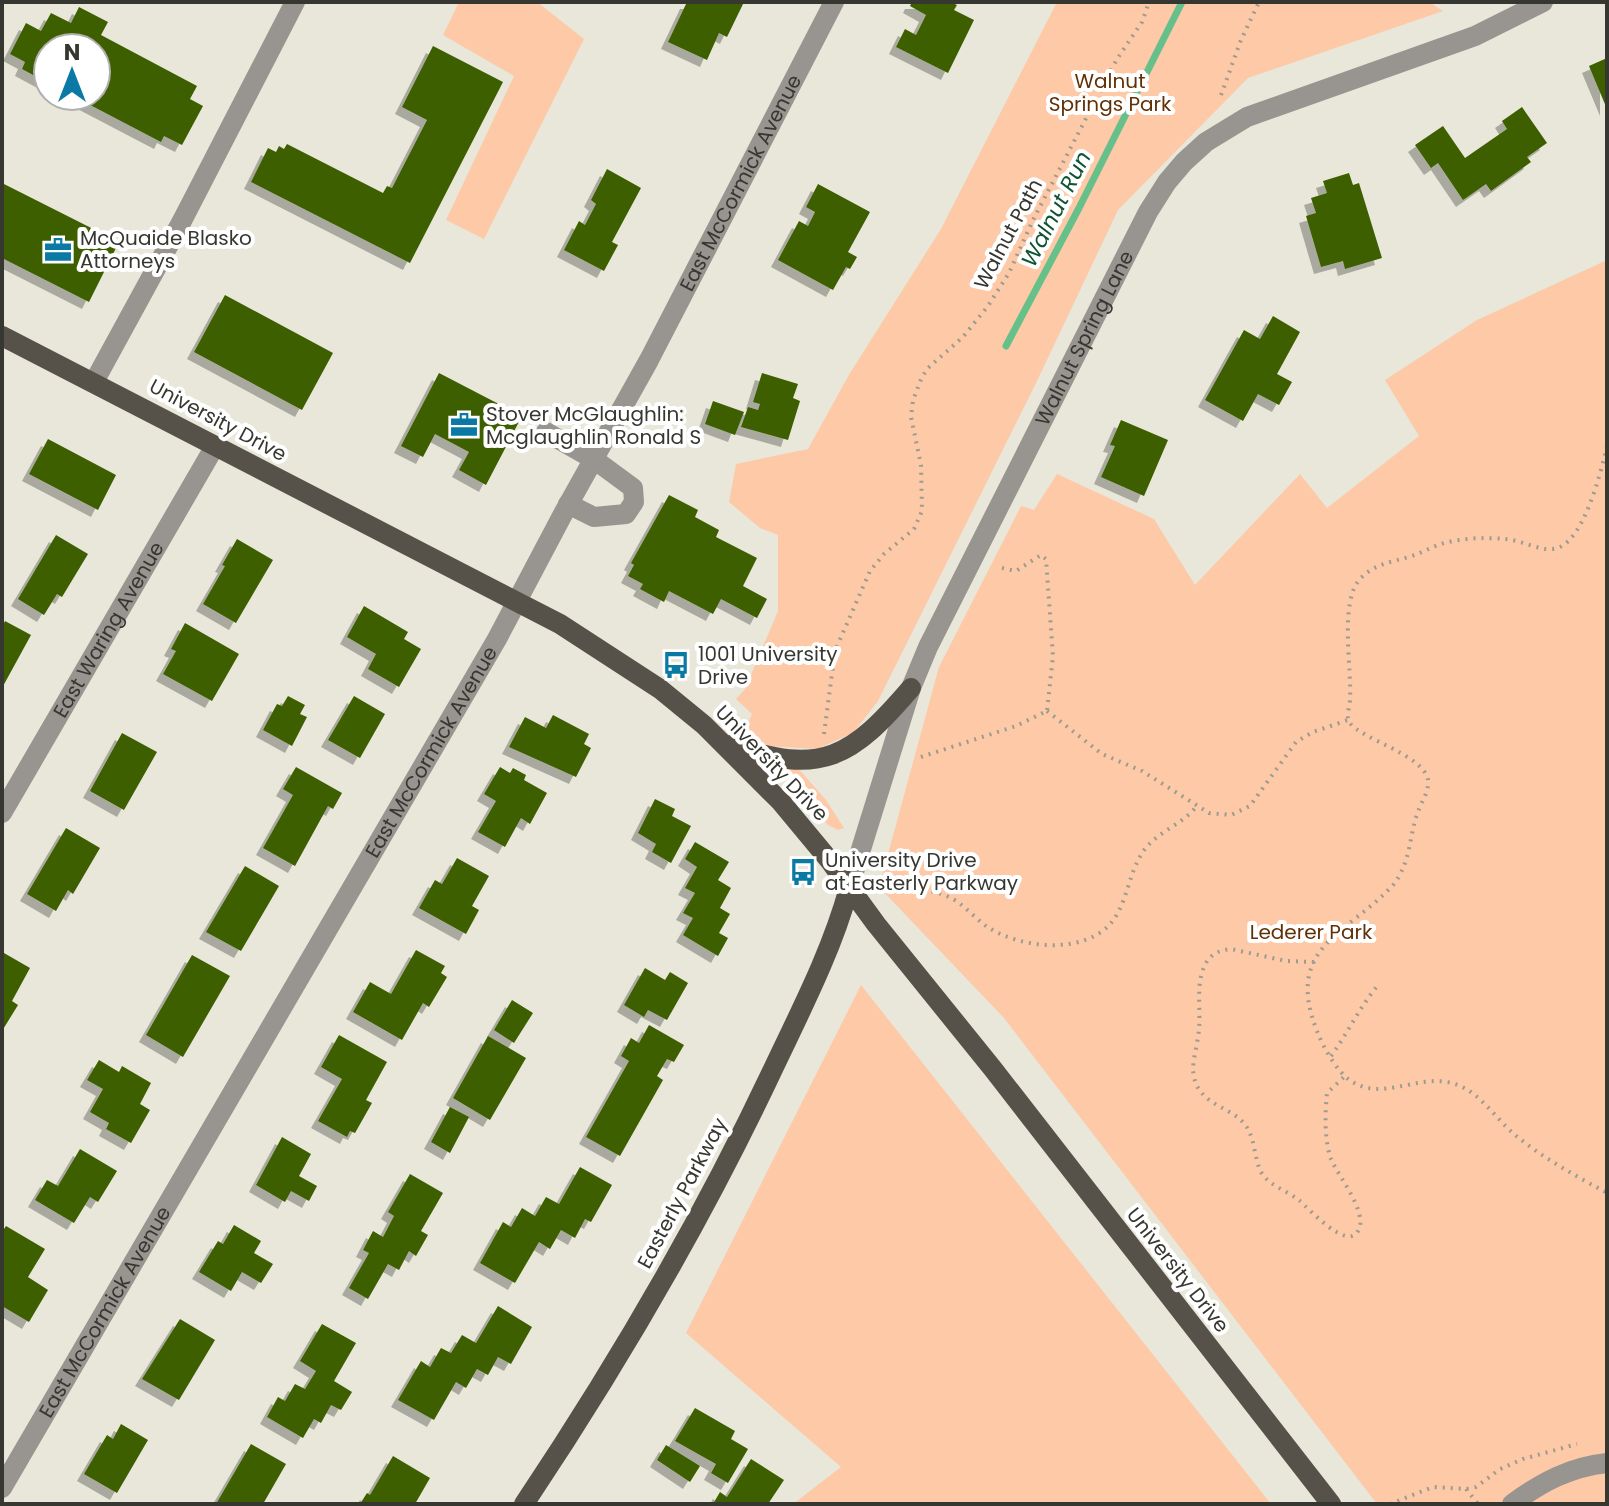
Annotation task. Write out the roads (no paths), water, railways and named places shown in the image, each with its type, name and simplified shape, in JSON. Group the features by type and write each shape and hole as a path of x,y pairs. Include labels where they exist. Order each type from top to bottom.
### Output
{"main road":[{"name":"University Drive","path":"2,336 560,624 660,689 723,743 781,802 1331,1504"},
{"path":"723,743 777,759 829,755 853,746 870,734 911,688"},
{"name":"Easterly Parkway","path":"524,1504 635,1327 720,1175 767,1083 837,931 849,888"}],"street":[{"path":"94,382 183,219 295,2"},
{"name":"East McCormick Avenue","path":"2,1488 518,601 834,2"},
{"name":"Walnut Spring Lane","path":"849,888 911,688 973,556 1157,196 1184,162 1206,142 1247,117 1475,36 1543,2"},
{"path":"546,432 595,460 633,488 634,502 626,514 594,517 568,504"},
{"name":"East Waring Avenue","path":"2,813 215,446"},
{"path":"1512,1504 1558,1475 1607,1463"}],"waterway":[{"name":"Walnut Run","path":"1006,346 1182,2"}],"place":[{"name":"McQuaide Blasko Attorneys","path":"58,250"},
{"name":"Stover McGlaughlin: Mcglaughlin Ronald S","path":"464,425"},
{"name":"1001 University Drive","path":"676,665"},
{"name":"University Drive at Easterly Parkway","path":"803,872"}],"park label":[{"name":"Walnut Springs Park","path":"1110,92"},
{"name":"Lederer Park","path":"1311,932"}]}
